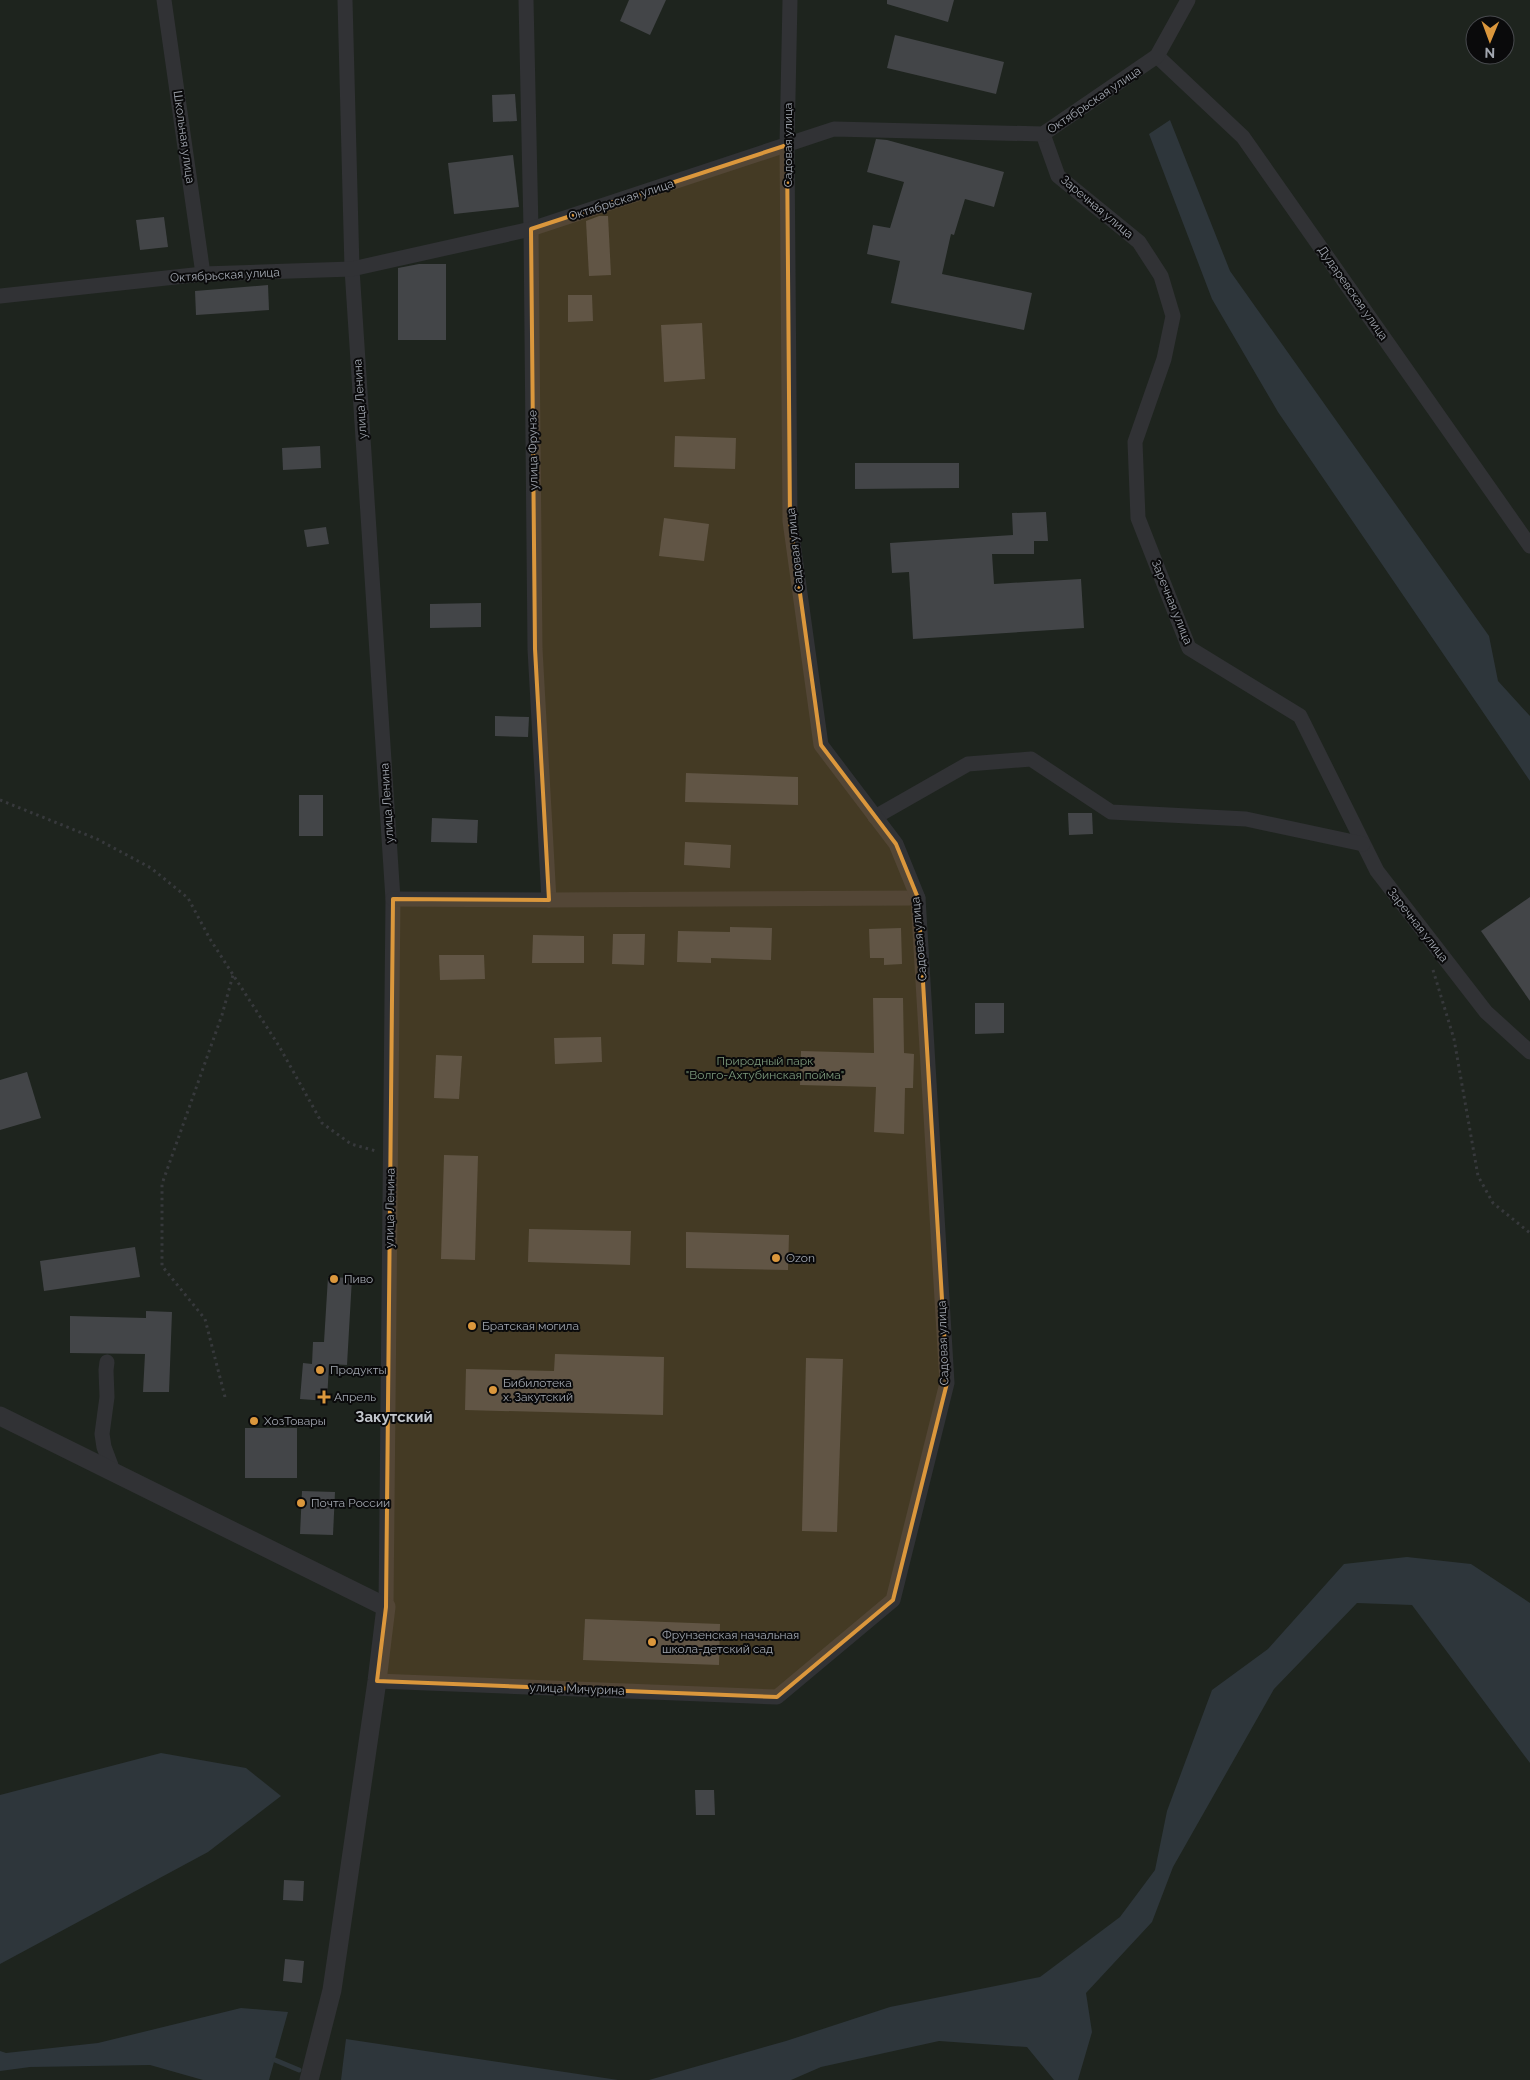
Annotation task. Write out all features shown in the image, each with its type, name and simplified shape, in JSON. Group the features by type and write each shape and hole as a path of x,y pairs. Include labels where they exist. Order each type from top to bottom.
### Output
{"street":[{"name":"Школьная улица","path":"164,0 203,274"},
{"name":"улица Ленина","path":"345,0 352,269 393,899 386,1607"},
{"name":"улица Фрунзе","path":"526,0 531,229 535,649 550,900"},
{"name":"Садовая улица","path":"777,1697 893,1600 947,1382 918,898 896,844 821,745 790,521 787,145 790,0"},
{"name":"Октябрьская улица","path":"0,296 203,274 352,269 531,229 834,129 1043,134 1158,56 1187,2"},
{"name":"Дударевская улица","path":"1158,56 1243,137 1530,546"},
{"name":"Заречная улица","path":"1043,134 1058,176 1139,242 1161,276 1173,316 1164,359 1135,442 1138,518 1189,648 1300,716 1376,871 1486,1012 1530,1052"},
{"path":"875,817 968,764 1031,759 1111,812 1246,819 1363,844"},
{"path":"393,899 918,898"},
{"path":"107,1362 107,1398 102,1434 104,1447 113,1471"},
{"path":"0,1416 386,1607 377,1682 332,1990 309,2080"},
{"name":"улица Мичурина","path":"377,1682 777,1697"}],"path":[{"path":"0,800 97,839 151,868 188,898 210,939 280,1046 322,1123 351,1144 390,1155"},
{"path":"1431,964 1454,1039 1478,1176 1493,1203 1530,1233"},
{"path":"225,1398 205,1319 162,1266 162,1184 222,1015 233,975"}],"highlighted area":[{"path":"787,145 790,521 821,745 896,844 918,898 947,1383 893,1600 777,1697 377,1681 386,1607 393,899 549,900 535,649 531,229"}],"green space":[{"name":"Природный парк \"Волго-Ахтубинская пойма\"","path":"0,0 1530,0 1530,2080 0,2080"}],"shaded area":[{"path":"1170,120 1230,271 1489,636 1498,681 1530,716 1530,781 1278,412 1212,299 1149,134"},
{"path":"1407,1557 1471,1564 1530,1603 1530,1763 1412,1605 1357,1603 1274,1689 1173,1867 1152,1922 1086,1993 1092,2032 1078,2080 1054,2080 1027,2047 939,2041 821,2067 791,2080 649,2080 786,2041 890,2007 1040,1977 1120,1917 1155,1870 1167,1811 1212,1690 1268,1649 1344,1564"},
{"path":"161,1753 246,1768 281,1796 208,1852 0,1964 0,1795"},
{"path":"241,2008 288,2012 269,2080 203,2080 150,2065 30,2067 0,2071 0,2051 6,2053 98,2043"},
{"path":"346,2039 618,2080 341,2080"}],"building":[{"path":"629,0 666,0 650,35 620,21"},
{"path":"887,0 954,0 948,22 887,4"},
{"path":"895,35 1004,62 996,94 887,68"},
{"path":"515,94 517,121 493,122 492,95"},
{"path":"876,139 887,140 1004,172 994,207 965,199 954,235 951,234 942,274 1032,293 1024,330 891,303 900,261 867,254 873,225 890,228 904,182 867,172"},
{"path":"513,155 519,207 454,214 448,163"},
{"path":"599,216 608,216 611,275 589,276 586,221"},
{"path":"164,217 168,247 140,250 136,220"},
{"path":"419,264 446,264 446,340 398,340 398,268"},
{"path":"268,285 269,310 196,315 195,291"},
{"path":"568,295 592,295 593,321 568,322"},
{"path":"702,323 705,379 664,382 661,325"},
{"path":"675,436 736,438 735,469 674,467"},
{"path":"320,446 321,468 283,470 282,448"},
{"path":"855,463 959,463 959,488 855,489"},
{"path":"1046,512 1048,541 1034,541 1034,554 992,554 994,584 1081,579 1084,628 913,639 909,572 892,573 890,543 1013,535 1012,513"},
{"path":"664,518 709,524 704,561 659,556"},
{"path":"326,527 329,544 307,547 304,530"},
{"path":"481,603 481,627 430,628 430,604"},
{"path":"495,716 529,717 528,737 495,736"},
{"path":"686,773 798,777 798,805 685,802"},
{"path":"299,795 323,795 323,836 299,836"},
{"path":"1068,813 1092,813 1093,834 1069,835"},
{"path":"432,818 478,820 477,843 431,842"},
{"path":"685,842 731,845 730,868 684,865"},
{"path":"1530,897 1530,1001 1481,931"},
{"path":"730,927 772,928 771,960 711,958 711,963 677,962 678,931 730,932"},
{"path":"901,928 902,964 884,965 884,958 870,958 869,929"},
{"path":"613,934 645,934 644,965 612,964"},
{"path":"533,935 584,936 584,963 532,963"},
{"path":"439,955 484,955 485,979 440,980"},
{"path":"873,998 903,998 904,1053 914,1054 913,1088 905,1088 904,1134 874,1132 876,1087 800,1085 801,1051 874,1053"},
{"path":"975,1003 1004,1003 1004,1033 975,1034"},
{"path":"601,1037 602,1062 555,1064 554,1038"},
{"path":"436,1055 462,1056 459,1099 434,1098"},
{"path":"27,1072 41,1118 0,1130 0,1080"},
{"path":"444,1155 478,1156 475,1260 441,1259"},
{"path":"529,1229 631,1231 630,1265 528,1262"},
{"path":"686,1232 789,1235 788,1270 686,1268"},
{"path":"135,1247 140,1277 44,1291 40,1261"},
{"path":"328,1277 352,1278 347,1365 329,1364 327,1401 300,1399 303,1363 312,1364 313,1342 324,1342"},
{"path":"146,1311 172,1312 169,1392 143,1392 145,1354 70,1353 70,1316 146,1318"},
{"path":"555,1354 664,1357 663,1415 465,1410 466,1369 554,1371"},
{"path":"806,1358 843,1359 837,1532 802,1531"},
{"path":"245,1428 297,1428 297,1478 245,1478"},
{"path":"302,1491 335,1492 333,1535 300,1534"},
{"name":"Фрунзенская начальная школа-детский сад","path":"585,1619 720,1624 719,1665 583,1660"},
{"path":"695,1790 714,1790 715,1815 696,1815"},
{"path":"284,1880 304,1881 303,1901 283,1900"},
{"path":"285,1959 304,1961 302,1983 283,1981"}],"waterway":[{"path":"275,2060 299,2070"}],"place":[{"name":"Ozon","path":"776,1258"},
{"name":"Пиво","path":"334,1279"},
{"name":"Братская могила","path":"472,1326"},
{"name":"Продукты","path":"320,1370"},
{"name":"Бибилотека х. Закутский","path":"493,1390"},
{"name":"Апрель","path":"324,1397"},
{"name":"ХозТовары","path":"254,1421"},
{"name":"Почта России","path":"301,1503"},
{"name":"Фрунзенская начальная школа-детский сад","path":"652,1642"}],"district":[{"name":"Закутский","path":"394,1417"}]}
